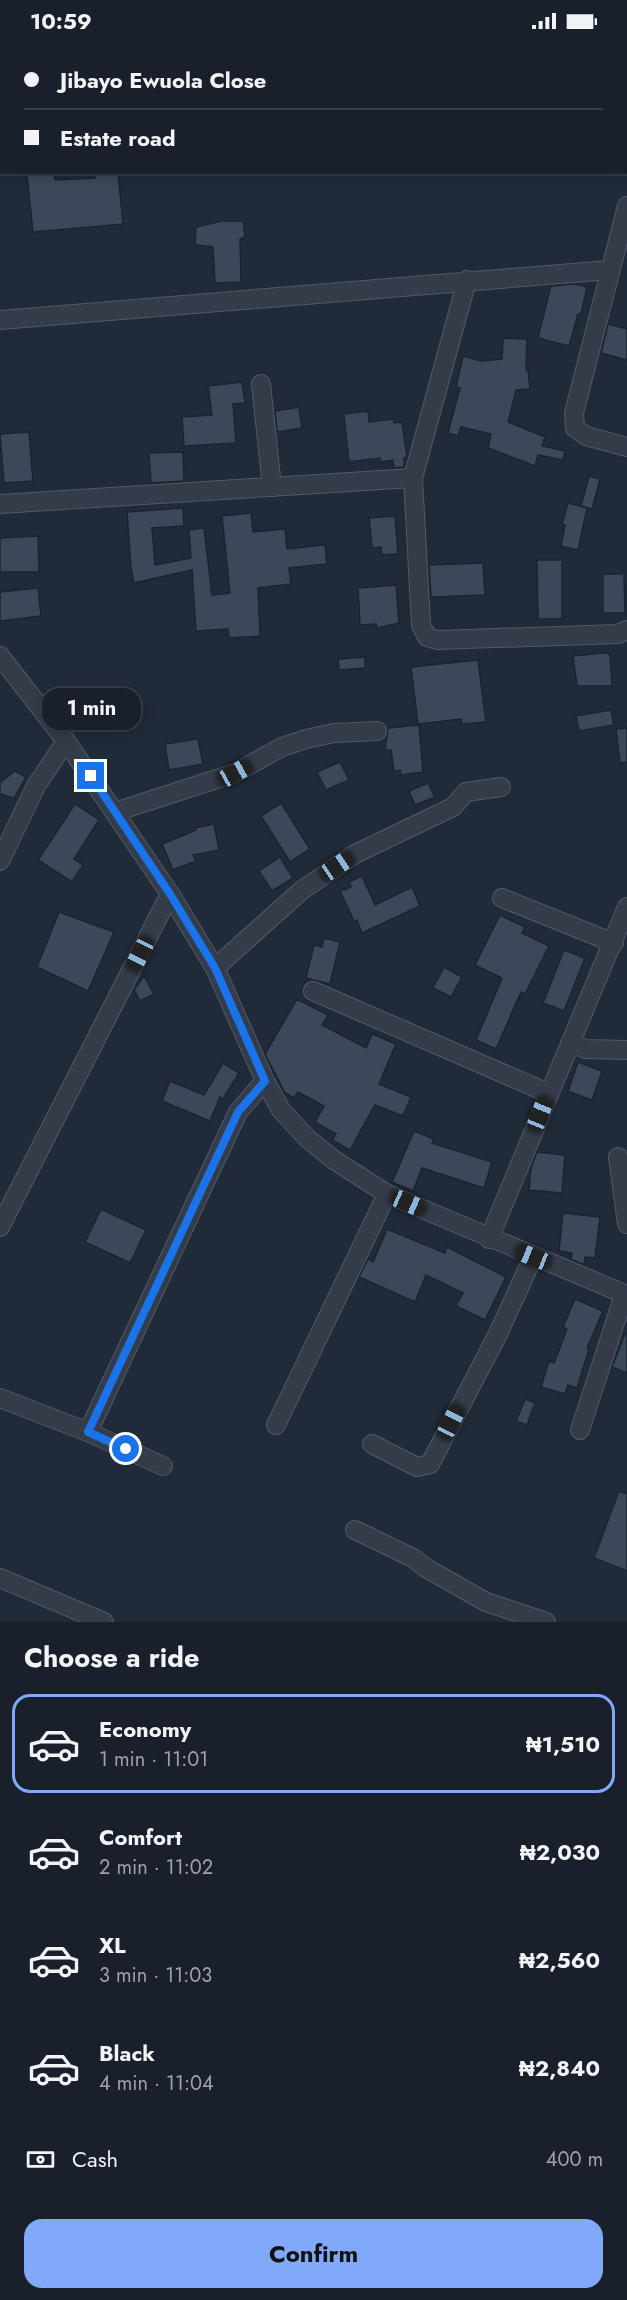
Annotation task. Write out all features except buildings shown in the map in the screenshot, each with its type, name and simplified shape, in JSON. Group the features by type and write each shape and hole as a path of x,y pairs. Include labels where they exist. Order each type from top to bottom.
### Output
{"street":[{"path":"627,206 574,413 575,428 586,436 627,447"},
{"path":"0,320 609,270"},
{"path":"466,280 413,478 421,625 427,636 448,639 618,634 627,630"},
{"path":"261,384 272,487"},
{"path":"0,504 413,478"},
{"path":"0,656 66,741 170,894 215,968 265,1081 281,1110 308,1139 334,1160 387,1194 626,1295 580,1430"},
{"path":"116,812 235,773 282,747 306,739 334,733 377,731"},
{"path":"0,861 36,786 66,741"},
{"path":"215,968 302,890 355,854 453,807 466,792 501,787"},
{"path":"0,1227 170,894"},
{"path":"502,898 614,943"},
{"path":"489,1239 548,1093 614,943 627,907"},
{"path":"313,990 548,1093"},
{"path":"570,1043 586,1049 627,1050"},
{"path":"88,1432 238,1112 265,1081"},
{"path":"618,1157 627,1224"},
{"path":"276,1425 387,1194"},
{"path":"372,1444 417,1467 430,1464 498,1334 533,1257"},
{"path":"0,1398 88,1432 163,1466"},
{"path":"355,1530 413,1558 426,1568 486,1602 546,1622"},
{"path":"0,1578 104,1622"}],"route":[{"path":"91,776 170,894 215,968 265,1081 238,1112 88,1432 126,1449"}]}
